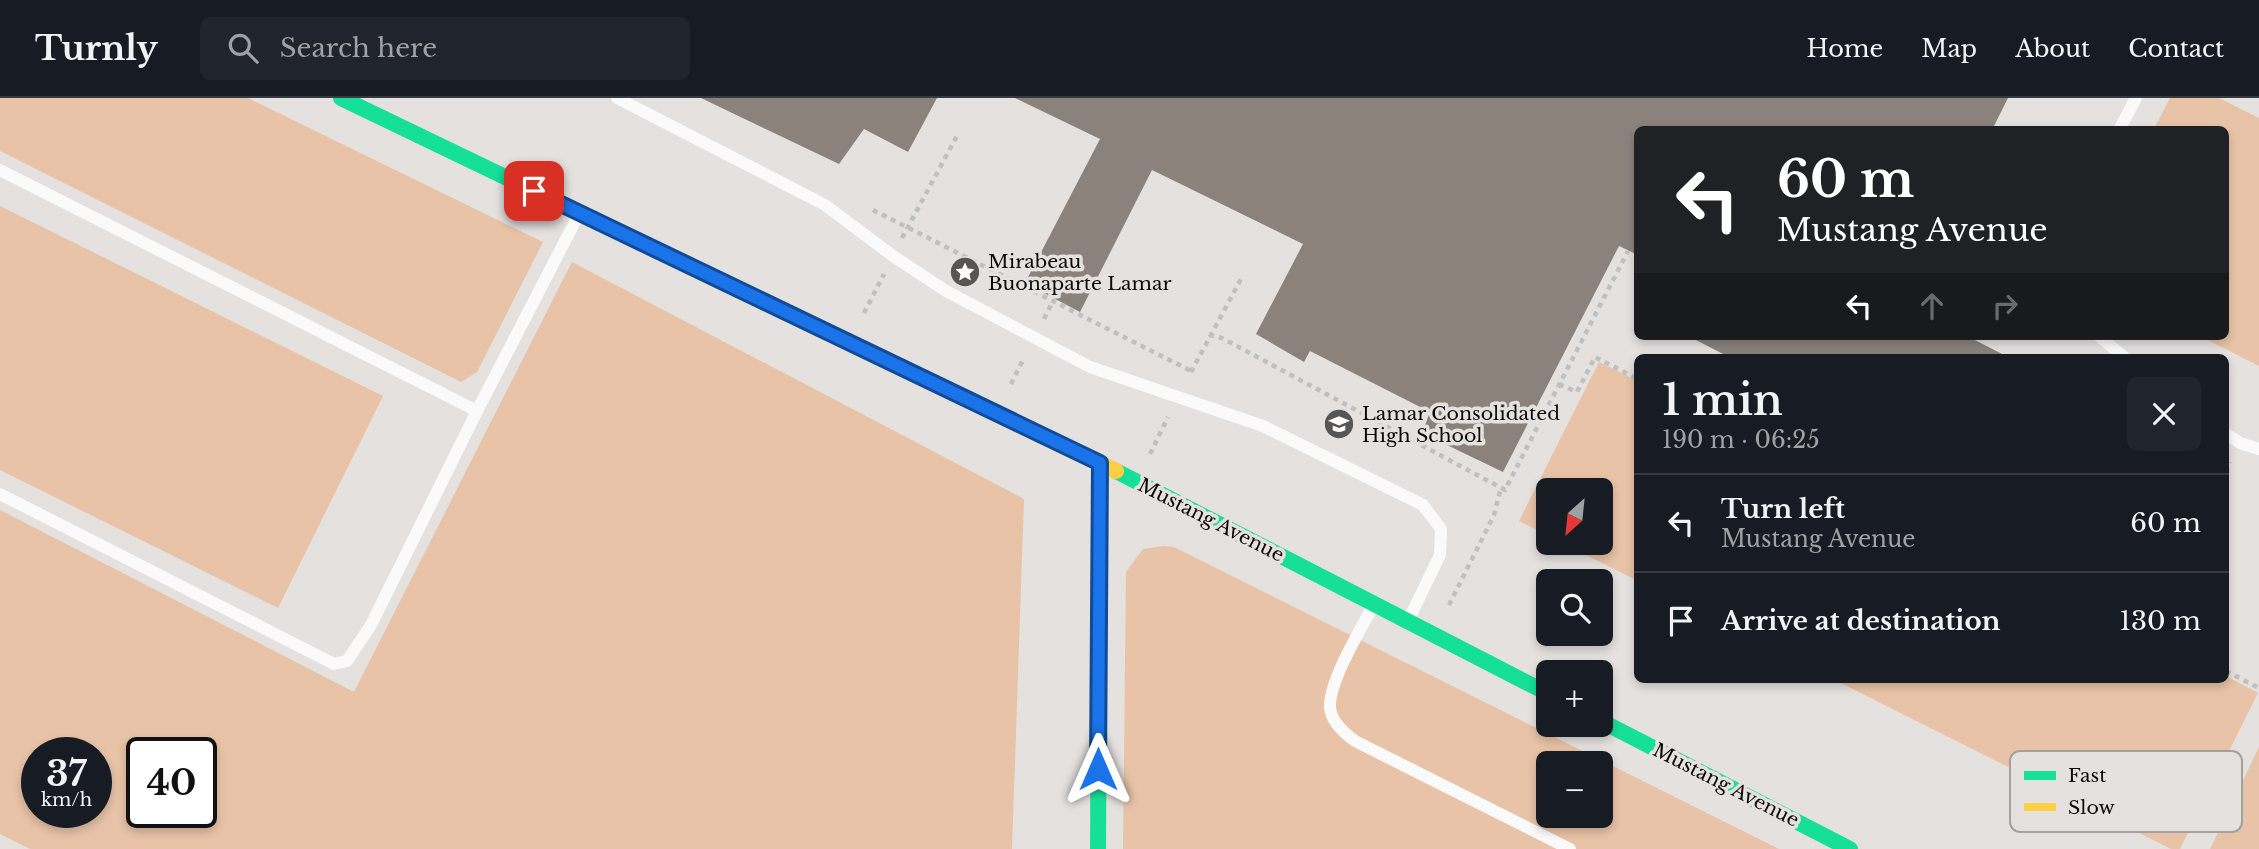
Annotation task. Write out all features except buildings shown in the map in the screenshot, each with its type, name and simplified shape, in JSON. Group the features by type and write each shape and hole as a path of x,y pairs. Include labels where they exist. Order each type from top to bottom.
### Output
{"street":[{"name":"Mustang Avenue","path":"341,98 1100,463 1536,687"},
{"path":"1098,849 1100,463"},
{"name":"Mustang Avenue","path":"1613,727 1850,849"}],"lane":[{"path":"617,98 825,205 893,256 946,291 1078,362 1263,426 1423,505 1441,529 1440,555 1408,621"},
{"path":"2121,126 2136,98"},
{"path":"0,170 477,411"},
{"path":"0,494 334,664 347,661 371,625 477,411 580,213"},
{"path":"2104,340 2120,354"},
{"path":"2229,436 2259,449"},
{"path":"1374,604 1337,678 1329,708 1339,729 1354,741 1570,849"}],"path":[{"path":"871,209 1191,371"},
{"path":"1209,335 1222,338 1505,490 1628,251"},
{"path":"1559,384 1577,392 1595,357 1634,377"},
{"path":"1434,635 1494,515 1501,487"},
{"path":"2229,673 2259,688"}],"shaded area":[{"path":"0,98 248,98 543,242 477,372 461,382 0,151"},
{"path":"2170,98 2219,98 2259,118 2259,366 2208,340 2229,340 2229,126 2156,126"},
{"path":"0,206 383,396 278,608 0,470"},
{"path":"572,262 1024,499 1012,849 30,849 0,834 0,510 354,692"},
{"path":"1599,362 1634,379 1634,579 1586,555 1614,555 1614,478 1541,478"},
{"path":"1536,487 1536,530 1519,521"},
{"path":"1174,547 1536,728 1536,737 1555,737 1583,751 1536,751 1536,828 1613,828 1613,766 1779,849 1123,849 1126,572 1143,549"},
{"path":"2229,678 2258,693 2229,751 2010,751 2010,768 1841,683 2229,683"},
{"path":"2259,747 2259,849 2210,849 2218,832 2242,832 2242,782"},
{"path":"2137,832 2188,832 2180,849 2171,849"}],"traffic: fast":[{"path":"341,98 889,362"},
{"path":"1098,849 1100,463"},
{"path":"1116,471 1536,687"},
{"path":"1613,727 1850,849"}],"traffic: slow":[{"path":"889,362 1116,471"}],"place":[{"name":"Mirabeau Buonaparte Lamar","path":"965,272"},
{"name":"Lamar Consolidated High School","path":"1339,424"}],"route":[{"path":"534,191 1100,463 1098,769"}]}
